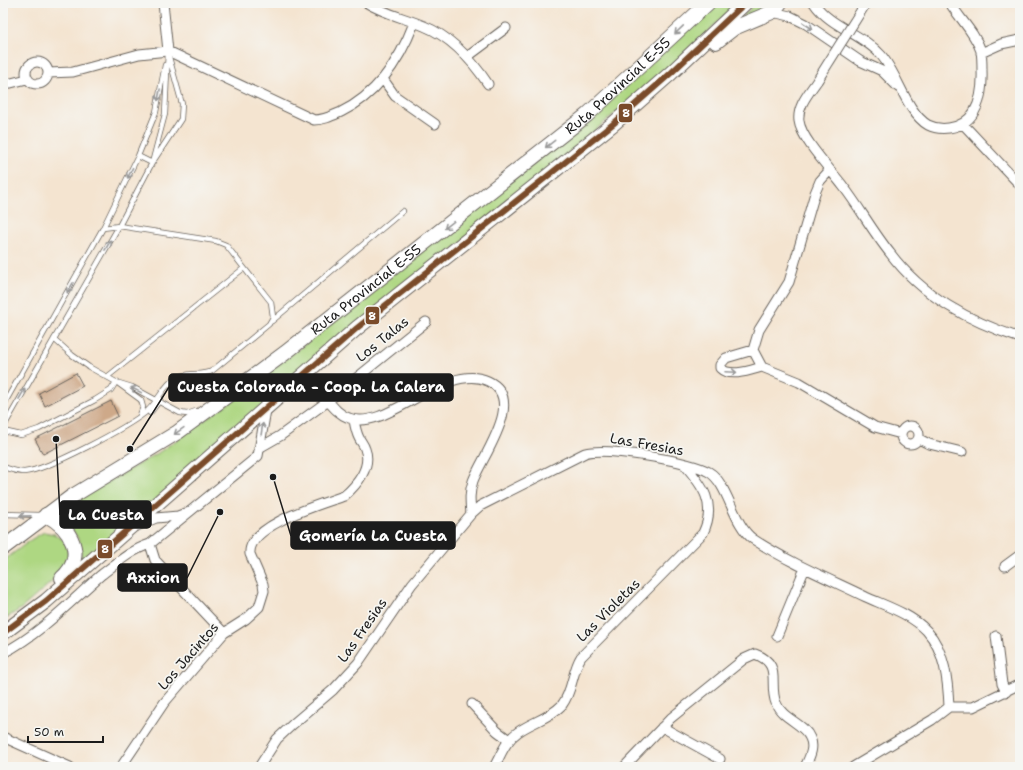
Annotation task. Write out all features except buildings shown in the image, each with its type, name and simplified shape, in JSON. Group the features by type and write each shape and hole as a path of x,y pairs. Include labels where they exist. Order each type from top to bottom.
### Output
{"main road":[{"name":"Ruta Provincial E-55","path":"4,548 71,497 178,432 285,353 586,115 708,3"},
{"name":"Ruta Provincial E-55","path":"3,633 19,623 46,601 120,535 266,410 357,328 613,124 677,68 745,3"},
{"path":"613,124 648,104 711,46 734,28 776,8"},
{"path":"46,515 57,522 67,534 73,543 76,553 70,569 54,585 46,601"},
{"path":"4,548 22,542 40,530 48,527 67,534"},
{"path":"3,626 19,623"}],"street":[{"path":"163,3 168,51"},
{"path":"367,3 386,13 435,32 467,57 488,84"},
{"path":"814,3 825,15 873,47 887,61 911,106 928,124 945,129 963,124 978,107 981,96 982,81 981,53 977,42 950,3"},
{"path":"866,3 802,103 799,121 807,139 890,254 919,286 934,298 972,319 1020,338"},
{"path":"776,8 796,18 860,61 882,71 904,93"},
{"path":"48,73 73,72 139,54 168,51 314,120 330,117 349,108 361,100 383,79 399,58 414,23"},
{"path":"467,57 506,28"},
{"path":"981,53 1001,44 1020,40"},
{"path":"860,61 868,61 872,57 873,47"},
{"path":"32,63 43,64 48,73 46,80 40,85 32,84 27,79 26,71 32,63"},
{"path":"3,86 27,79"},
{"path":"383,79 395,96 435,124"},
{"path":"963,124 1020,185"},
{"path":"762,367 753,350 759,330 789,282 815,193 820,181 830,170"},
{"name":"Los Talas","path":"259,448 280,436 328,401 426,322"},
{"path":"753,350 726,358 720,365 720,368 723,371 735,372 762,367 799,382 875,427 901,434"},
{"path":"328,401 336,410 348,418 354,420 366,419 382,415 435,389 461,379 480,377 491,383 502,399 503,416 499,429 473,481 470,494 471,514"},
{"path":"3,653 30,637 136,548 150,544 258,456 266,410"},
{"name":"Los Jacintos","path":"121,767 164,703 224,633 253,613 261,601 264,591 263,584 250,554 249,548 252,542 276,523 344,496 354,488 366,466 367,457 365,448 356,431 354,420"},
{"path":"912,426 919,432 919,439 913,444 907,444 903,440 901,434 904,428 912,426"},
{"path":"919,439 929,444 962,452"},
{"name":"Las Fresias","path":"259,767 278,739 293,724 333,690 358,664 412,584 471,514 480,506 585,453 593,451 644,456 684,464 710,472 716,478 737,519 752,538 806,568 887,606 922,626 935,642 945,666 949,707"},
{"name":"Las Violetas","path":"494,767 509,740 517,732 553,712 562,704 567,695 577,663 581,657 703,533 710,514 707,498 703,488 684,464"},
{"path":"120,535 156,518 178,516 191,511"},
{"path":"150,544 155,560 224,633"},
{"path":"1005,566 1020,555"},
{"path":"777,636 806,568"},
{"path":"3,641 19,623"},
{"path":"996,636 1002,684 1006,692"},
{"path":"624,767 662,727 744,659 755,654 762,657 772,668 774,696 779,710 806,731 810,738 811,751 805,767"},
{"path":"853,767 932,720 949,707 973,707 1020,684"},
{"path":"472,704 497,731 509,740"},
{"path":"662,727 720,759"},
{"path":"3,737 70,767"}],"lane":[{"path":"3,406 103,228 138,156 156,112 168,51"},
{"path":"152,163 165,114 168,51"},
{"path":"3,428 119,226 152,163 181,119 182,104 168,51"},
{"path":"138,156 152,163"},
{"path":"137,418 150,413 169,384 175,378 183,375 212,371 403,211"},
{"path":"103,228 119,226 216,241 226,245 271,302 273,317 269,324"},
{"path":"108,377 244,268"},
{"path":"54,339 80,361 116,382 142,400 142,411 137,418"},
{"path":"265,361 285,353"},
{"path":"116,382 132,387 180,413 191,414 203,406"},
{"path":"3,431 21,435 40,429 95,400 111,390 116,382"},
{"path":"3,467 22,472 36,469 84,448 137,418 158,402"},
{"path":"3,514 46,515"}],"green space":[{"path":"715,3 738,3 669,68 78,565 81,557 80,543 68,525 56,515 97,488 158,453 232,401 319,333 676,41"},
{"path":"757,3 772,3 768,7 744,18 744,15"},
{"path":"44,532 54,534 65,541 70,558 56,578 22,608 3,620 3,561 32,539"}],"transit line":[{"name":"8","path":"3,633 46,601 357,328 613,124 671,73 745,3"}],"place":[{"name":"La Cuesta","path":"56,439"},
{"name":"Cuesta Colorada - Coop. La Calera","path":"130,449"},
{"name":"Gomería La Cuesta","path":"273,477"},
{"name":"Axxion","path":"220,512"}]}
